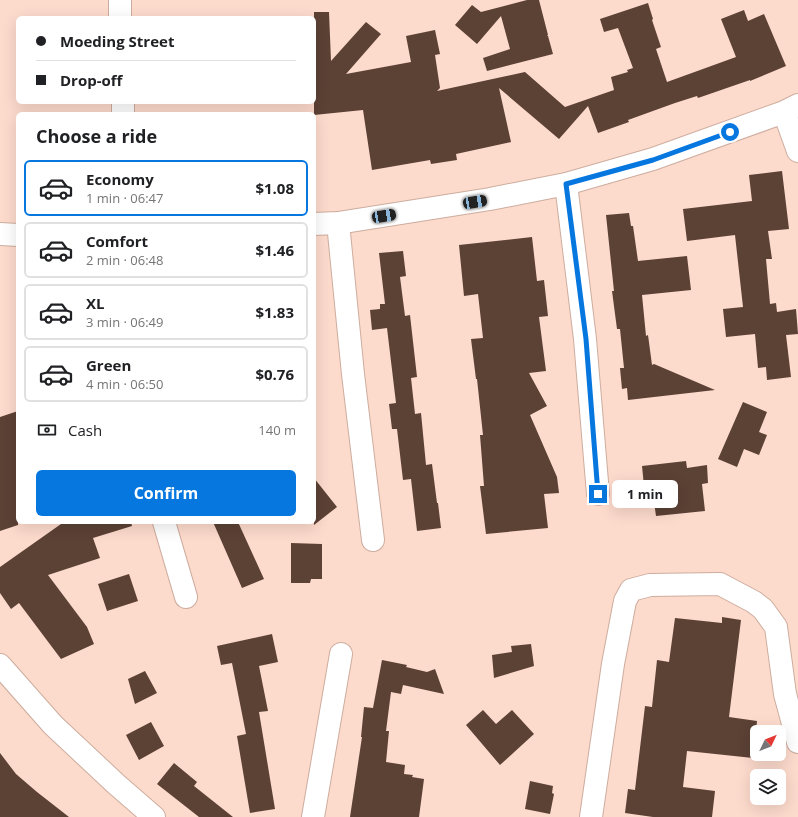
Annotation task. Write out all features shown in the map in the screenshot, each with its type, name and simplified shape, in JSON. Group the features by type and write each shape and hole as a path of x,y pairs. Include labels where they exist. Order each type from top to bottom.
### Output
{"street":[{"path":"120,0 120,16"},
{"path":"316,224 338,223 490,200 566,184 653,160 791,108 798,151"},
{"path":"566,184 586,339 598,494"},
{"path":"338,223 353,374 373,540"},
{"path":"0,234 16,235"},
{"path":"165,524 186,597"},
{"path":"591,817 613,664 625,601 630,590 650,585 720,584 754,602 763,609 776,627 785,694 798,742"},
{"path":"313,817 340,654"},
{"path":"0,665 53,725 154,817"}],"building":[{"path":"527,0 539,0 547,36 553,54 487,71 483,58 510,49 501,16 477,44 455,25 472,5 481,12"},
{"path":"648,3 661,47 656,49 667,82 736,57 721,19 744,10 748,21 764,14 786,66 750,81 698,98 697,96 675,103 628,120 629,122 598,133 588,106 559,139 499,88 511,142 456,154 457,160 431,164 430,160 372,170 363,110 316,115 316,112 314,112 314,104 316,104 316,16 314,16 314,12 329,12 331,61 366,22 381,34 346,74 411,62 406,36 435,30 440,54 435,55 440,88 437,91 525,72 565,107 614,90 611,77 628,72 627,70 633,68 618,28 604,32 600,19"},
{"path":"782,171 789,229 768,231 772,259 766,259 770,304 776,303 777,312 796,309 798,334 786,335 791,377 767,380 766,367 758,368 755,334 726,337 723,309 743,307 735,235 687,241 683,209 752,201 749,175"},
{"path":"629,213 631,226 633,226 638,261 687,256 691,290 642,295 646,336 648,335 652,365 654,364 715,390 628,400 627,388 622,389 620,368 624,368 620,329 617,329 612,291 614,291 606,215"},
{"path":"532,237 537,281 544,280 548,316 539,317 546,371 529,373 547,406 530,415 557,477 559,493 544,494 548,528 486,534 480,486 484,486 480,435 483,435 471,339 483,338 478,294 464,296 459,245"},
{"path":"403,251 406,276 400,277 405,316 410,315 417,377 411,378 415,414 421,413 426,465 432,464 441,528 417,531 411,479 403,480 397,429 392,429 389,404 396,403 387,328 372,330 370,310 380,309 380,304 385,304 379,253"},
{"path":"743,402 767,412 759,432 767,435 759,455 744,449 737,467 718,459"},
{"path":"16,412 16,524 18,525 0,531 0,417"},
{"path":"686,461 687,468 707,465 708,483 702,484 705,511 656,516 653,495 645,496 642,466"},
{"path":"316,481 337,507 316,523"},
{"path":"61,524 132,524 132,526 93,538 100,558 48,575 87,627 94,644 61,659 19,603 11,609 0,593 0,567"},
{"path":"214,524 239,524 264,579 242,588"},
{"path":"291,543 322,544 322,579 311,579 310,583 291,583"},
{"path":"129,574 138,601 107,611 98,584"},
{"path":"722,617 741,620 729,717 757,721 757,725 750,725 750,758 687,751 683,787 715,791 712,817 653,817 625,813 628,789 635,790 645,706 652,707 657,660 669,662 675,618 722,623"},
{"path":"272,634 278,662 259,666 268,711 259,712 275,809 250,813 237,736 246,734 232,663 221,665 217,646"},
{"path":"531,644 534,666 494,678 492,655 512,652 511,646"},
{"path":"382,660 407,665 406,667 427,672 435,669 444,694 403,685 401,694 391,692 386,731 389,731 386,762 405,765 404,774 413,775 412,777 424,779 419,817 350,817 362,737 364,707 373,708"},
{"path":"145,671 157,693 135,704 128,679"},
{"path":"483,710 496,724 512,710 534,734 500,765 466,725"},
{"path":"151,722 164,746 139,760 126,735"},
{"path":"0,753 16,774 69,817 0,817"},
{"path":"174,763 197,782 194,786 233,817 199,817 157,784"},
{"path":"530,781 553,786 552,793 554,794 550,814 525,809"}],"route":[{"path":"598,494 586,339 566,184 653,160 730,132"}]}
